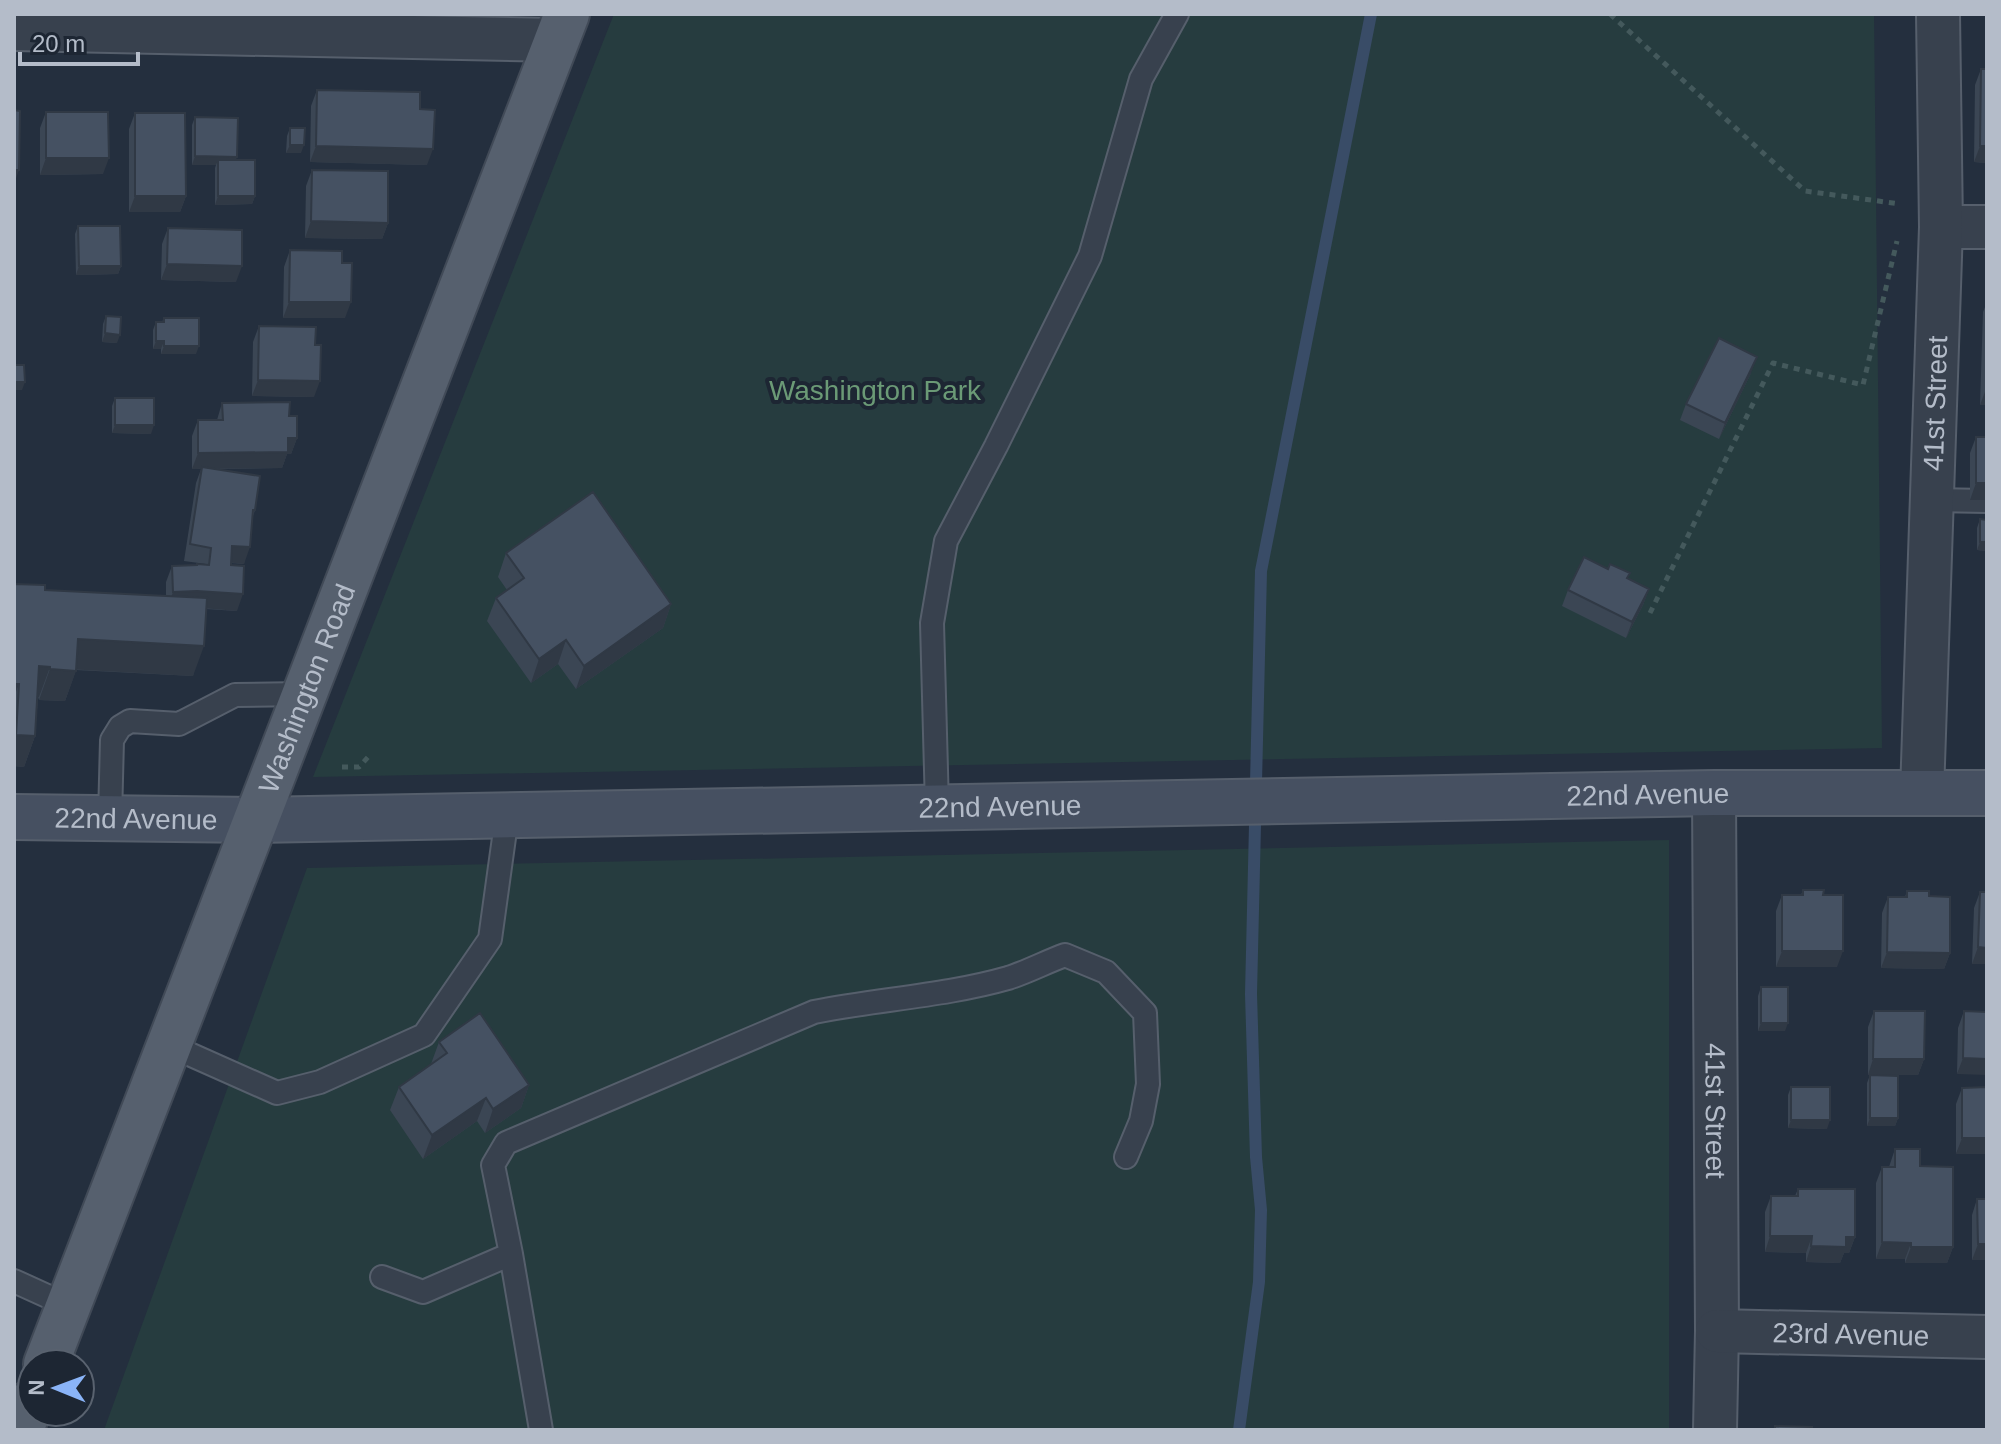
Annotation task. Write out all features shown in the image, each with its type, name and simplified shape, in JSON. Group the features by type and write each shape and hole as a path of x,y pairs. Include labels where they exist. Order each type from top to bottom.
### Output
{"main road":[{"name":"Washington Road","path":"52,1348 562,27"}],"street":[{"name":"41st Street","path":"1922,793 1941,227 1938,14"},
{"path":"14,29 151,23 562,27"},
{"path":"1941,227 1987,227"},
{"name":"22nd Avenue","path":"14,817 256,820 1714,793 1987,793"},
{"name":"41st Street","path":"1714,793 1715,1430"},
{"name":"23rd Avenue","path":"1717,1331 1987,1337"}],"lane":[{"path":"937,807 932,623 946,541 1090,256 1141,79 1177,14"},
{"path":"1932,500 1987,501"},
{"path":"110,818 112,740 120,727 130,721 179,724 235,695 304,694"},
{"path":"169,1045 277,1093 320,1082 424,1035 490,939 507,816"},
{"path":"541,1430 493,1165 506,1143 814,1012 934,994 1009,977 1065,955 1106,972 1145,1013 1148,1084 1141,1121 1126,1157"},
{"path":"382,1277 423,1292 511,1254"},
{"path":"14,1281 69,1306"}],"path":[{"path":"1610,14 1805,191 1906,205"},
{"path":"1650,613 1773,363 1863,385 1898,235"},
{"path":"342,767 359,767 369,756"}],"green space":[{"name":"Washington Park","path":"614,14 1874,14 1882,748 313,777"},
{"path":"1669,840 1669,1430 104,1430 307,868"}],"building":[{"path":"1981,69 1987,69 1987,146 1980,146"},
{"path":"317,90 420,92 420,109 435,110 433,149 316,146"},
{"path":"14,110 20,111 19,170 14,170"},
{"path":"46,112 108,112 109,158 46,158"},
{"path":"135,113 185,113 186,196 135,196"},
{"path":"195,117 238,118 237,157 195,156"},
{"path":"290,128 305,128 304,145 290,145"},
{"path":"218,160 255,160 255,196 218,196"},
{"path":"312,170 388,171 388,223 311,221"},
{"path":"78,226 120,226 121,266 79,266"},
{"path":"168,228 242,230 242,266 167,264"},
{"path":"290,250 342,251 342,263 352,263 351,302 289,302"},
{"path":"106,316 121,317 120,335 105,333"},
{"path":"164,318 199,318 199,346 164,346 164,341 156,341 156,322 164,322"},
{"path":"259,326 316,327 315,345 321,345 320,381 258,380"},
{"path":"1719,338 1757,357 1725,423 1686,404"},
{"path":"14,365 24,365 25,382 14,382"},
{"path":"115,398 154,398 154,425 115,425"},
{"path":"290,402 289,416 297,416 297,438 288,438 288,452 198,453 198,420 223,420 222,403"},
{"path":"1976,437 1987,437 1987,483 1976,483"},
{"path":"202,467 260,476 250,547 232,546 231,565 244,566 243,594 173,592 172,566 209,565 211,548 190,544"},
{"path":"593,492 671,604 584,666 566,640 539,659 496,598 524,578 506,553"},
{"path":"1980,519 1987,520 1987,542 1980,542"},
{"path":"1584,557 1608,569 1610,564 1630,573 1627,578 1649,589 1632,622 1568,590"},
{"path":"14,584 45,585 45,590 207,598 204,646 78,639 76,671 39,666 35,736 16,735 19,684 14,684"},
{"path":"1803,890 1824,890 1823,895 1843,895 1843,951 1782,951 1782,895 1803,895"},
{"path":"1907,891 1929,891 1929,896 1950,897 1950,953 1887,952 1888,897 1907,897"},
{"path":"1980,892 1987,892 1987,948 1978,947"},
{"path":"1761,987 1788,987 1788,1023 1761,1023"},
{"path":"1874,1011 1925,1011 1924,1059 1873,1059"},
{"path":"1964,1011 1987,1012 1987,1059 1963,1058"},
{"path":"480,1013 529,1085 493,1109 486,1098 432,1135 399,1087 447,1053 439,1042"},
{"path":"1870,1075 1898,1076 1898,1118 1870,1118"},
{"path":"1791,1087 1830,1087 1830,1120 1791,1120"},
{"path":"1987,1087 1987,1138 1962,1138 1962,1088"},
{"path":"1895,1149 1920,1149 1920,1166 1953,1167 1953,1247 1911,1247 1911,1243 1882,1242 1882,1167 1895,1167"},
{"path":"1798,1189 1855,1189 1855,1237 1846,1237 1846,1247 1811,1246 1812,1236 1770,1236 1771,1196 1798,1196"},
{"path":"1977,1199 1987,1199 1987,1244 1978,1244"},
{"path":"1775,1426 1812,1427 1812,1430 1775,1430"}],"waterway":[{"path":"1239,1430 1259,1282 1261,1210 1256,1157 1251,994 1261,571 1371,14"}]}
